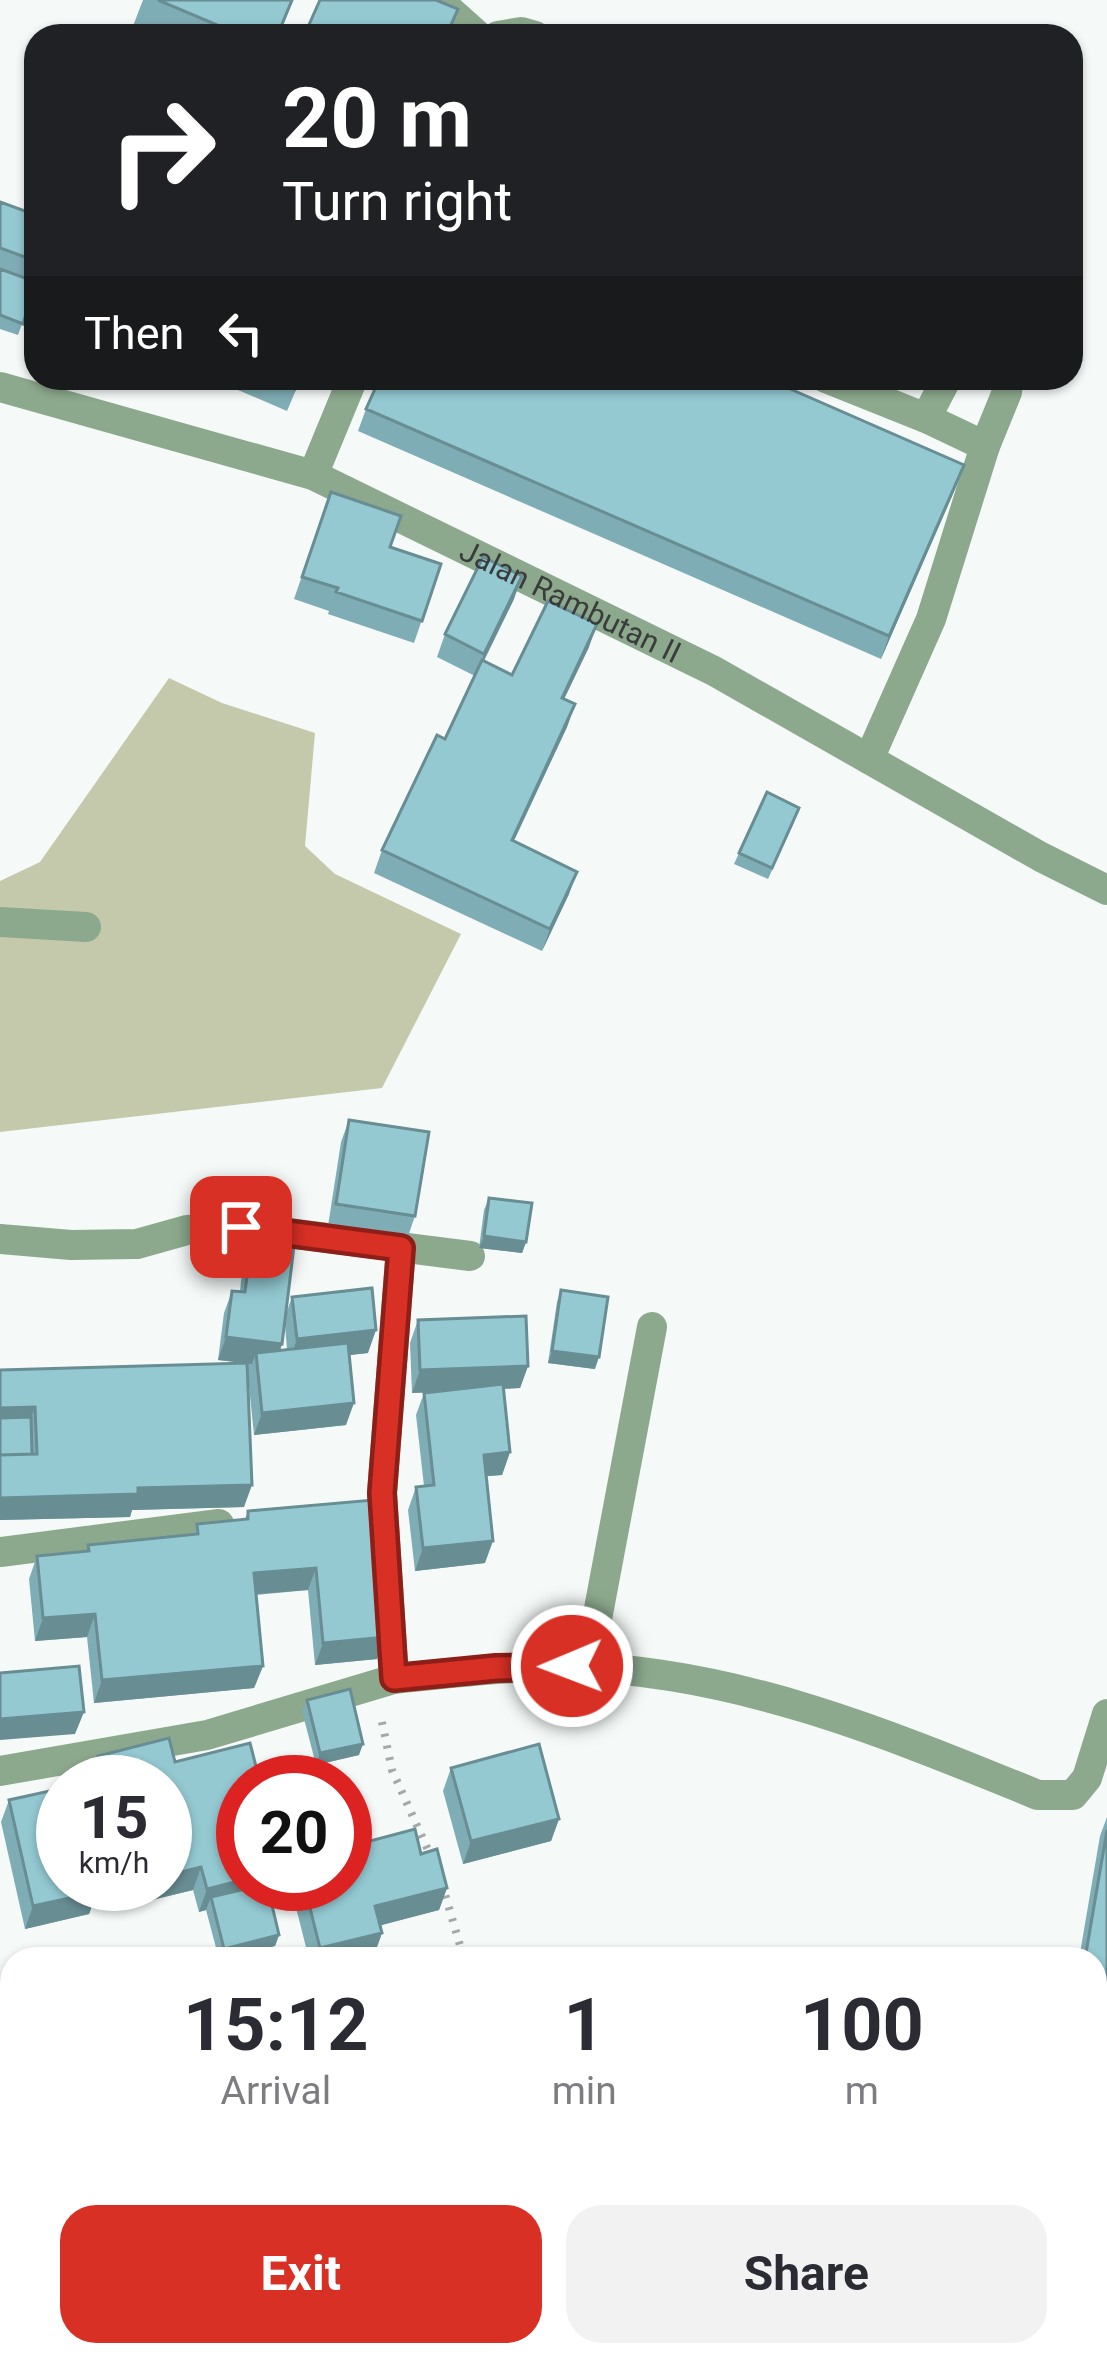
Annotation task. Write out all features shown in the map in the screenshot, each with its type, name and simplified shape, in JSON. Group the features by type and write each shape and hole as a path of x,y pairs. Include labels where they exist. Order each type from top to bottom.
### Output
{"street":[{"path":"438,0 465,24"},
{"name":"Jalan Rambutan II","path":"57,390 314,475 714,671 1107,890"},
{"path":"314,475 348,390"},
{"path":"856,390 985,446"},
{"path":"926,418 941,390"},
{"path":"869,759 931,619 1007,390"},
{"path":"0,922 86,927"},
{"path":"0,1239 137,1244 187,1230 241,1227 470,1256"},
{"path":"386,1682 382,1493 401,1248"},
{"path":"588,1667 652,1327"},
{"path":"0,1552 219,1524"},
{"path":"0,1772 207,1735 386,1682 496,1668 588,1667 644,1672 784,1700 1057,1798 1073,1795 1088,1778 1107,1714"}],"path":[{"path":"386,1682 392,1770 440,1875 461,1947"}],"green space":[{"path":"169,678 222,703 315,733 305,846 335,874 461,934 382,1088 0,1132 0,881 40,862"}],"building":[{"path":"158,0 292,0 282,24 215,24"},
{"path":"320,0 436,0 458,9 451,24 309,24"},
{"path":"0,202 24,211 24,257 0,248"},
{"path":"0,269 24,278 23,324 0,315"},
{"path":"375,390 792,390 964,465 889,636 366,409"},
{"path":"331,492 401,516 390,547 441,564 422,621 302,577"},
{"path":"483,557 522,576 484,654 445,634"},
{"path":"548,601 597,624 562,698 575,704 512,840 577,872 550,929 382,850 437,735 445,739 482,660 512,675"},
{"path":"767,792 799,808 772,868 739,853"},
{"path":"349,1120 429,1132 415,1216 336,1204"},
{"path":"489,1198 532,1203 526,1242 484,1236"},
{"path":"253,1232 295,1238 282,1344 226,1337 232,1291 245,1292"},
{"path":"372,1288 376,1330 297,1339 292,1297"},
{"path":"561,1290 608,1297 599,1357 552,1351"},
{"path":"526,1316 528,1366 420,1370 418,1320"},
{"path":"348,1343 354,1403 262,1413 256,1353"},
{"path":"247,1363 252,1485 0,1498 0,1455 37,1454 35,1407 0,1408 0,1370"},
{"path":"503,1384 510,1452 484,1455 493,1541 423,1548 416,1487 434,1485 424,1393"},
{"path":"31,1417 32,1454 0,1455 0,1418"},
{"path":"373,1500 386,1637 323,1643 316,1568 254,1573 263,1666 102,1680 95,1614 43,1618 37,1556 89,1551 88,1545 198,1534 197,1524 248,1519 248,1511"},
{"path":"79,1666 84,1712 0,1719 0,1673"},
{"path":"350,1689 363,1744 320,1753 307,1700"},
{"path":"169,1738 173,1755 102,1755"},
{"path":"250,1743 253,1755 216,1755 216,1887 207,1889 201,1867 192,1869 192,1758"},
{"path":"539,1744 559,1819 471,1841 451,1768"},
{"path":"36,1794 36,1905 33,1906 9,1800"},
{"path":"415,1829 421,1854 437,1849 447,1888 375,1906 382,1933 320,1947 311,1911 372,1911 372,1841"},
{"path":"1107,1830 1107,1947 1087,1947"},
{"path":"216,1896 216,1911 273,1911 279,1935 224,1947 211,1897"}],"route":[{"path":"241,1227 401,1248 382,1493 394,1678 572,1666"}]}
